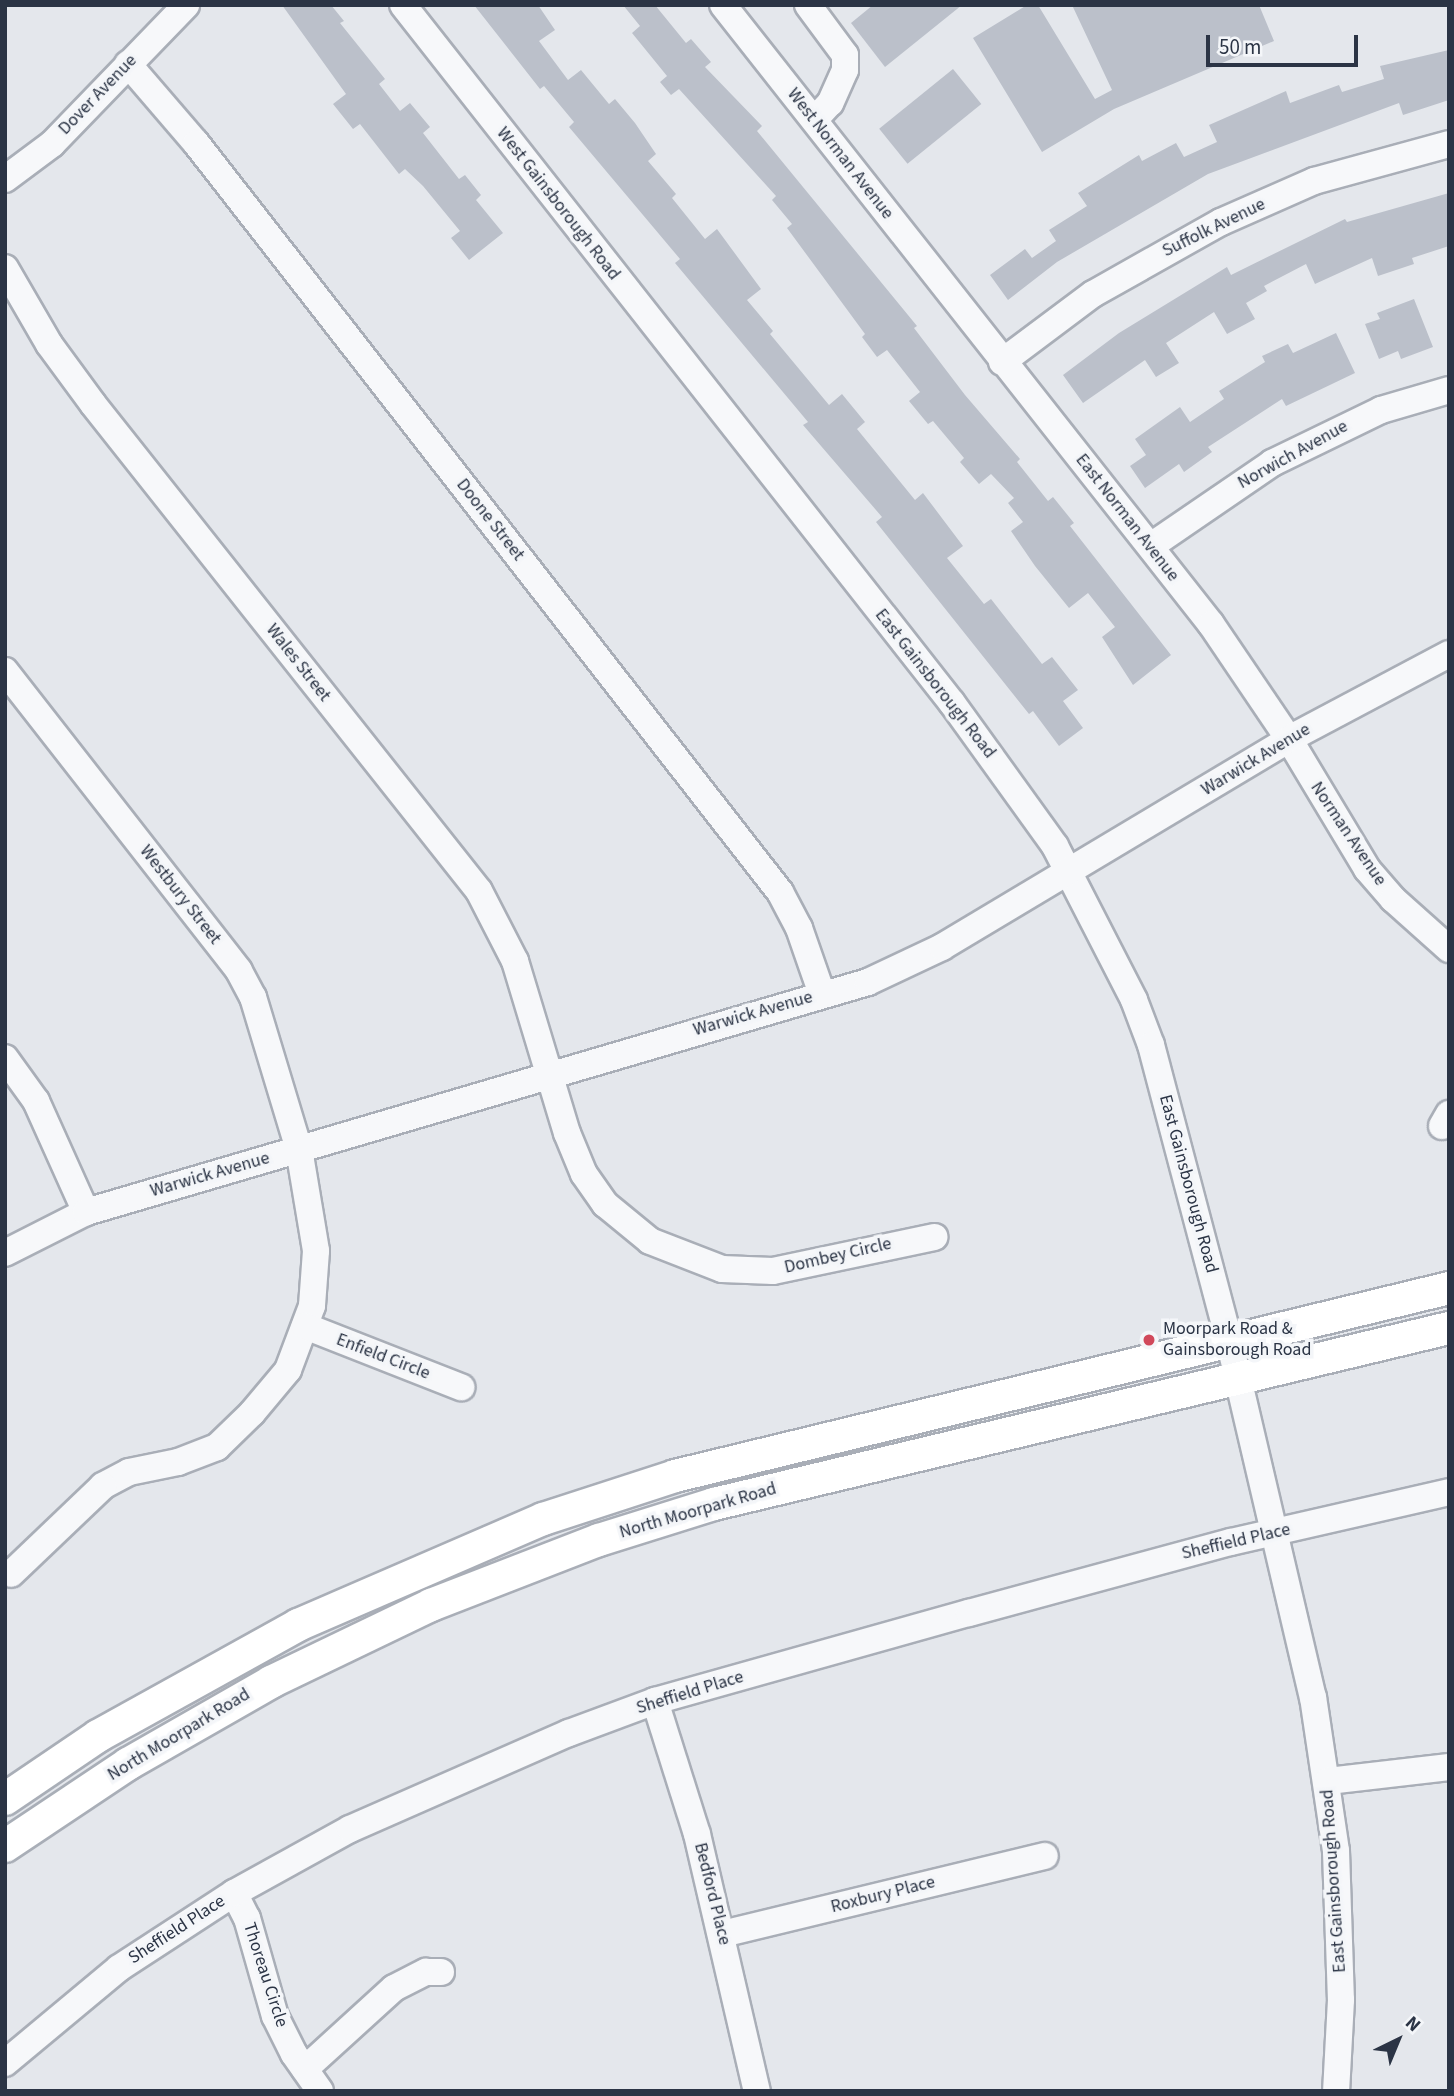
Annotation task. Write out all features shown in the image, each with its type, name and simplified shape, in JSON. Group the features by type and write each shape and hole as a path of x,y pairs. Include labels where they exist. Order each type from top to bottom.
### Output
{"main road":[{"name":"North Moorpark Road","path":"5,1799 98,1736 298,1625 543,1519 676,1476 1449,1288"},
{"name":"North Moorpark Road","path":"5,1846 128,1764 271,1682 373,1631 524,1567 715,1504 1449,1328"}],"street":[{"name":"Dover Avenue","path":"5,179 52,144 186,5"},
{"name":"West Gainsborough Road","path":"402,5 714,404"},
{"name":"West Norman Avenue","path":"723,5 957,303"},
{"path":"808,5 845,55 845,70 830,103 814,120"},
{"name":"Doone Street","path":"128,64 196,143 779,892 799,928 822,994"},
{"name":"Suffolk Avenue","path":"1002,362 1093,294 1210,228 1314,181 1449,144"},
{"name":"Wales Street","path":"5,268 49,344 93,404 479,891 516,961 550,1078"},
{"name":"East Norman Avenue","path":"957,303 1151,546 1289,739"},
{"name":"Norwich Avenue","path":"1151,546 1272,463 1381,410 1449,390"},
{"name":"East Gainsborough Road","path":"714,404 952,703 1070,871 1114,955 1151,1045 1229,1340 1313,1697 1328,1781 1340,1932 1336,2091"},
{"name":"Warwick Avenue","path":"5,1253 86,1212 550,1078 663,1039 868,982 942,947 1289,739 1449,654"},
{"name":"Westbury Street","path":"5,671 240,971 253,997 299,1149 316,1251 313,1306 288,1370 226,1440 198,1456 129,1472 103,1486 11,1574"},
{"name":"Norman Avenue","path":"1289,739 1367,869 1393,899 1449,949"},
{"path":"5,1058 36,1101 86,1212"},
{"name":"Dombey Circle","path":"550,1078 584,1174 605,1204 650,1241 681,1256 722,1269 773,1271 934,1237"},
{"name":"Enfield Circle","path":"305,1326 461,1387"},
{"name":"Sheffield Place","path":"5,2063 119,1968 234,1893 350,1829 472,1772 655,1701 1273,1532 1449,1492"},
{"name":"Bedford Place","path":"655,1701 694,1823 757,2091"},
{"path":"1328,1781 1449,1767"},
{"name":"Roxbury Place","path":"722,1934 1045,1856"},
{"name":"Thoreau Circle","path":"234,1893 247,1918 275,2016 320,2091"},
{"path":"305,2069 394,1988 426,1972 441,1972"}],"building":[{"path":"282,5 331,5 344,21 340,23 385,79 379,84 400,111 410,103 430,127 423,133 459,179 465,175 481,195 476,200 503,233 469,260 451,238 460,231 423,186 405,169 399,174 360,124 353,129 333,104 346,94"},
{"path":"474,5 538,5 555,30 539,41 568,80 581,70 609,104 615,99 635,123 656,154 648,161 676,194 672,198 705,239 717,229 761,289 747,300 773,331 770,334 829,405 842,394 865,422 857,429 915,500 923,493 963,546 947,558 984,604 991,599 1042,664 1052,657 1078,690 1063,701 1083,728 1059,746 1033,711 1029,714 876,522 882,517 803,425 808,422 675,263 680,259 569,127 574,122 544,86 540,89"},
{"path":"623,5 655,5 686,43 691,39 711,62 705,67 762,126 757,131 917,326 914,328 965,395 1020,459 1017,462 1048,501 1053,497 1074,523 1070,526 1171,655 1133,685 1102,637 1115,627 1088,593 1069,608 1035,566 1011,531 1023,522 1008,503 1014,498 991,474 979,484 960,462 964,458 933,421 928,424 909,401 920,392 887,350 877,357 862,337 865,334 787,228 792,224 772,200 776,196 679,89 671,95 660,82 667,76 632,33 640,26"},
{"path":"873,5 962,5 885,67 851,23"},
{"path":"1027,5 1038,5 1095,99 1112,90 1072,5 1259,5 1274,41 1114,109 1042,152 973,38"},
{"path":"1449,50 1449,100 1403,115 1399,103 1208,174 1057,262 1008,300 990,275 1025,249 1032,258 1056,241 1049,230 1087,206 1078,193 1139,155 1142,161 1176,143 1184,157 1217,142 1209,125 1286,91 1290,103 1339,85 1342,92 1384,79 1380,66"},
{"path":"953,69 981,104 907,164 879,129"},
{"path":"1449,193 1449,246 1412,258 1414,264 1378,276 1372,258 1315,284 1306,264 1264,286 1267,291 1246,303 1255,319 1227,334 1214,312 1166,343 1179,363 1156,377 1145,360 1083,403 1063,375 1119,333 1227,267 1231,275 1345,219 1347,222"},
{"path":"1414,299 1433,347 1401,359 1398,351 1379,359 1365,324 1380,319 1377,313"},
{"path":"1336,333 1355,373 1286,406 1282,399 1208,447 1212,452 1184,472 1179,464 1145,488 1130,466 1146,455 1135,439 1180,407 1190,422 1224,399 1219,391 1265,362 1262,356 1288,344 1293,353"}],"place":[{"name":"Moorpark Road & Gainsborough Road","path":"1149,1340"}]}
